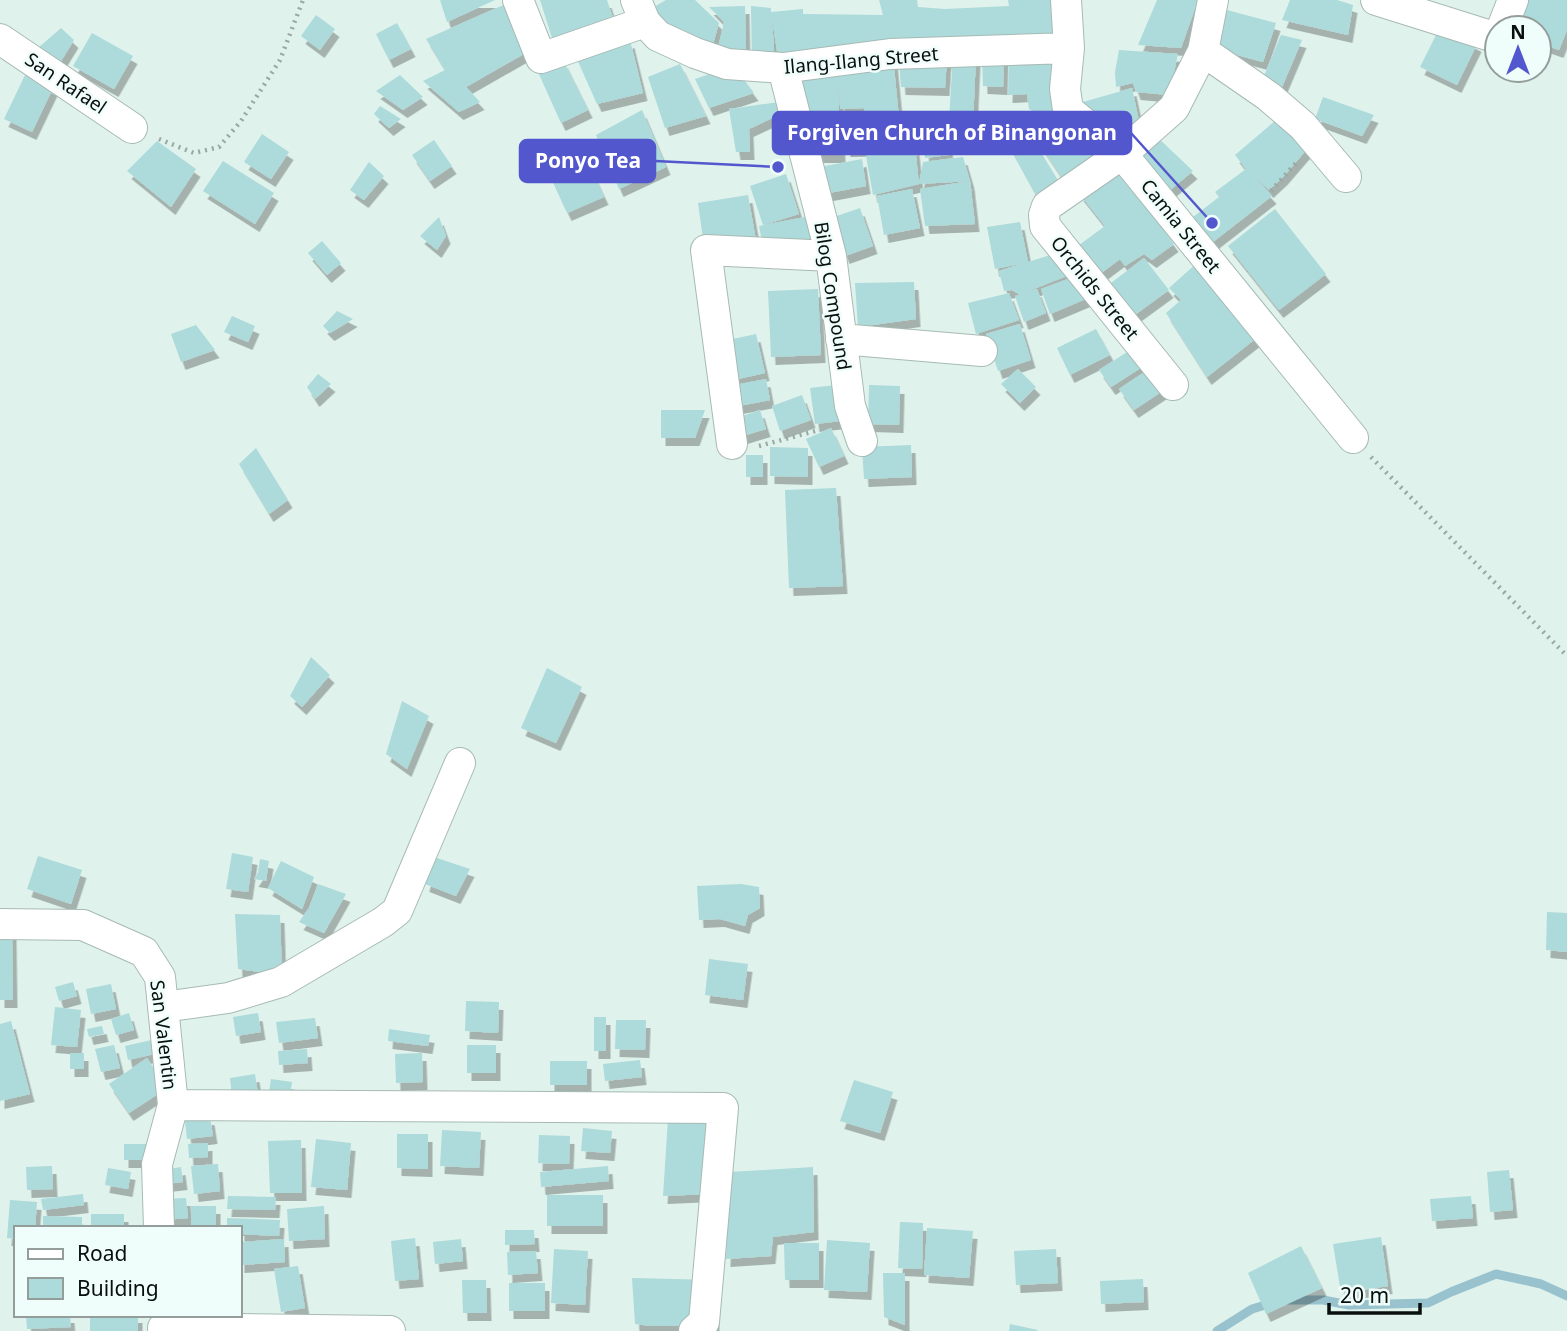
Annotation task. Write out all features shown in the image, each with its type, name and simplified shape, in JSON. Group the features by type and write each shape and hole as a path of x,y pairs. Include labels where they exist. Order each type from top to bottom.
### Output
{"street":[{"path":"518,0 541,58 641,11"},
{"name":"Camia Street","path":"1066,0 1069,48 1065,89 1068,110 1122,154 1353,438"},
{"name":"Orchids Street","path":"1173,385 1045,226 1044,215 1047,206 1122,154 1174,108 1203,51 1213,0"},
{"path":"1376,0 1483,34"},
{"name":"Ilang-Ilang Street","path":"641,11 658,36 727,64 783,68 890,54 1069,48"},
{"name":"San Rafael","path":"0,39 132,128"},
{"path":"1203,51 1268,96 1303,126 1346,177"},
{"name":"Bilog Compound","path":"783,68 831,256 850,406 862,441"},
{"path":"732,444 706,250 831,256"},
{"path":"841,340 982,351"},
{"path":"163,1007 228,998 281,982 397,911 460,763"},
{"name":"San Valentin","path":"0,924 83,925 144,952 160,977 173,1105 157,1164 159,1226"},
{"path":"173,1105 723,1108 704,1322 694,1331"},
{"path":"162,1325 390,1331"}],"path":[{"path":"132,128 194,153 219,147 241,121 280,60 303,0"},
{"path":"1271,191 1315,142"},
{"path":"732,444 741,451 819,430"},
{"path":"1353,438 1567,656"}],"building":[{"path":"440,0 495,0 447,22"},
{"path":"540,0 607,0 613,18 553,41"},
{"path":"666,0 695,0 719,23 713,44 664,26 652,8"},
{"path":"879,0 917,0 918,7 945,9 1009,6 1008,0 1058,0 1058,38 779,64 772,18 775,68 752,61 751,6 771,8 771,12 803,9 803,14 883,15"},
{"path":"1157,0 1198,0 1181,48 1138,45"},
{"path":"1290,0 1337,0 1353,5 1348,35 1282,20"},
{"path":"1526,0 1567,0 1567,30 1559,50 1553,48 1553,14 1520,14"},
{"path":"508,3 529,51 466,87 480,102 459,112 423,81 445,70 426,39"},
{"path":"745,6 746,58 718,48 724,22 709,7"},
{"path":"1223,9 1276,23 1263,62 1211,48"},
{"path":"316,15 335,29 320,50 301,36"},
{"path":"397,23 411,49 389,60 376,34"},
{"path":"1441,25 1477,44 1457,85 1420,67"},
{"path":"61,28 74,40 58,66 38,48"},
{"path":"92,33 133,56 114,89 73,66"},
{"path":"1281,35 1302,40 1279,94 1261,83"},
{"path":"630,40 643,93 597,104 576,57"},
{"path":"1119,50 1178,54 1169,95 1136,92 1133,83 1116,87 1115,72"},
{"path":"1061,54 1059,110 1044,118 1029,109 1027,94 1008,95 1009,57"},
{"path":"953,55 976,57 973,122 949,120"},
{"path":"982,55 1004,55 1003,87 983,86"},
{"path":"893,57 902,148 846,149 844,113 864,114 864,108 840,109 840,84 838,130 812,131 786,76"},
{"path":"947,58 945,88 901,87 899,61"},
{"path":"563,60 588,110 561,123 538,72"},
{"path":"680,64 706,116 665,128 648,77"},
{"path":"724,69 739,73 754,93 709,108 695,79"},
{"path":"25,75 53,88 32,132 4,119"},
{"path":"400,75 423,97 403,110 376,91"},
{"path":"1132,88 1139,121 1102,132 1085,119 1083,102"},
{"path":"1323,97 1374,115 1362,136 1315,119"},
{"path":"779,102 781,114 749,129 750,152 736,152 729,109"},
{"path":"380,106 401,119 389,128 374,114"},
{"path":"642,110 666,167 619,189 596,135"},
{"path":"1063,113 1110,155 1067,185 1030,130"},
{"path":"1283,114 1314,141 1269,190 1253,175 1272,196 1204,249 1184,224 1219,197 1215,192 1246,169 1235,155"},
{"path":"947,131 949,155 925,158 923,134"},
{"path":"1028,131 1063,189 1039,201 1005,139"},
{"path":"262,134 289,152 271,179 244,162"},
{"path":"808,134 840,134 841,155 812,155"},
{"path":"1155,135 1193,171 1163,196 1129,157"},
{"path":"434,140 452,166 430,181 412,155"},
{"path":"157,141 196,169 171,207 127,171"},
{"path":"578,141 604,197 567,213 540,154"},
{"path":"915,147 919,184 873,195 866,156"},
{"path":"963,157 970,181 919,184 923,162"},
{"path":"862,159 866,186 813,196 809,169"},
{"path":"223,161 274,193 255,224 203,191"},
{"path":"369,162 384,176 364,200 350,190"},
{"path":"1117,166 1174,244 1152,260 1144,254 1125,266 1120,259 1096,277 1075,248 1105,226 1079,193"},
{"path":"786,174 799,214 763,225 750,186"},
{"path":"970,181 975,224 925,226 920,189"},
{"path":"912,189 920,228 884,235 877,196"},
{"path":"748,195 757,246 704,246 698,203"},
{"path":"860,208 873,246 845,256 831,218"},
{"path":"1275,209 1326,274 1279,310 1228,246"},
{"path":"439,217 446,236 437,250 420,236"},
{"path":"805,217 816,248 763,246 759,226"},
{"path":"1020,222 1028,262 1060,252 1072,274 1026,292 1037,289 1046,313 1024,322 1015,296 1020,295 1012,290 1004,291 999,271 1024,263 995,269 987,227"},
{"path":"322,241 341,263 327,275 308,253"},
{"path":"1144,258 1169,290 1132,317 1107,286"},
{"path":"1198,262 1259,336 1207,377 1166,313 1181,300 1169,288"},
{"path":"1076,276 1093,296 1050,314 1041,289"},
{"path":"914,282 916,319 858,327 855,283"},
{"path":"818,289 821,355 771,357 768,291"},
{"path":"1009,293 1019,320 976,334 968,303"},
{"path":"337,311 353,319 330,333 323,326"},
{"path":"232,316 255,326 248,342 224,332"},
{"path":"1020,324 1031,360 998,371 986,334"},
{"path":"196,325 215,350 181,362 171,334"},
{"path":"1096,329 1110,355 1070,375 1057,348"},
{"path":"756,334 765,373 729,381 728,340"},
{"path":"1138,345 1150,362 1111,387 1099,370"},
{"path":"1155,365 1170,386 1134,410 1119,389"},
{"path":"1018,369 1036,387 1020,403 1001,384"},
{"path":"318,374 331,384 315,399 307,387"},
{"path":"766,379 770,400 733,407 729,386"},
{"path":"836,385 841,421 815,424 810,388"},
{"path":"869,385 900,386 899,425 868,424"},
{"path":"802,395 811,420 780,431 772,406"},
{"path":"661,410 705,410 695,438 661,438"},
{"path":"760,410 766,429 740,437 734,419"},
{"path":"831,428 844,456 819,467 806,439"},
{"path":"911,445 912,477 864,479 862,447"},
{"path":"770,447 808,448 808,477 770,476"},
{"path":"256,448 288,500 269,514 239,464"},
{"path":"746,455 763,455 763,477 746,477"},
{"path":"836,488 843,586 789,588 785,490"},
{"path":"311,657 330,675 302,707 290,696"},
{"path":"547,668 582,687 556,743 521,728"},
{"path":"402,701 429,716 407,769 386,754"},
{"path":"232,853 253,857 248,892 226,889"},
{"path":"38,856 82,870 71,904 27,889"},
{"path":"431,856 470,869 456,896 425,884"},
{"path":"260,859 269,861 266,881 254,879 258,873"},
{"path":"281,861 314,877 302,909 268,888"},
{"path":"318,884 346,894 324,933 299,922 309,908"},
{"path":"741,884 759,887 760,908 748,915 745,926 720,919 699,920 697,886"},
{"path":"1547,912 1567,913 1567,952 1546,950"},
{"path":"235,914 280,915 282,975 238,969"},
{"path":"12,931 13,1000 0,1000 0,932"},
{"path":"709,959 748,964 743,1000 705,995"},
{"path":"73,982 77,996 59,1001 55,987"},
{"path":"111,984 116,1009 91,1014 86,989"},
{"path":"466,1001 499,1002 498,1033 465,1031"},
{"path":"55,1007 81,1010 77,1047 51,1045"},
{"path":"129,1013 134,1030 116,1035 111,1019"},
{"path":"258,1013 261,1032 236,1036 233,1017"},
{"path":"594,1017 606,1017 606,1051 594,1051"},
{"path":"315,1018 318,1038 279,1043 276,1022"},
{"path":"616,1020 646,1020 645,1050 615,1049"},
{"path":"11,1021 30,1094 0,1101 0,1024"},
{"path":"102,1026 104,1034 89,1037 87,1029"},
{"path":"389,1029 430,1035 428,1046 388,1041"},
{"path":"156,1039 159,1053 128,1060 125,1046"},
{"path":"114,1045 120,1068 101,1072 95,1049"},
{"path":"467,1045 496,1045 496,1073 467,1073"},
{"path":"307,1049 308,1063 279,1065 278,1051"},
{"path":"70,1053 84,1053 84,1069 70,1069"},
{"path":"422,1053 423,1082 396,1083 395,1054"},
{"path":"147,1058 167,1088 129,1113 109,1084"},
{"path":"640,1060 642,1077 605,1081 603,1064"},
{"path":"550,1061 587,1061 587,1085 550,1085"},
{"path":"255,1074 258,1094 232,1097 230,1078"},
{"path":"271,1079 292,1082 289,1102 268,1099"},
{"path":"854,1080 893,1092 880,1133 840,1121"},
{"path":"210,1117 213,1136 187,1139 185,1120"},
{"path":"668,1119 714,1121 709,1194 663,1196"},
{"path":"583,1128 612,1131 610,1153 581,1151"},
{"path":"442,1130 481,1132 479,1168 440,1166"},
{"path":"397,1134 428,1134 428,1169 397,1168"},
{"path":"539,1135 570,1136 569,1164 538,1163"},
{"path":"316,1139 351,1143 347,1190 311,1187"},
{"path":"301,1140 302,1193 270,1193 268,1141"},
{"path":"208,1143 208,1157 189,1158 188,1144"},
{"path":"124,1144 151,1144 151,1160 124,1160"},
{"path":"218,1164 220,1191 194,1194 191,1166"},
{"path":"52,1166 53,1189 27,1190 26,1167"},
{"path":"608,1166 609,1181 541,1187 540,1172"},
{"path":"181,1167 183,1182 166,1184 164,1170"},
{"path":"813,1167 814,1232 773,1237 771,1256 726,1259 729,1172"},
{"path":"108,1168 131,1172 128,1189 105,1185"},
{"path":"1509,1170 1513,1210 1490,1212 1487,1172"},
{"path":"83,1194 84,1205 43,1210 41,1199"},
{"path":"547,1195 603,1195 603,1226 547,1226"},
{"path":"228,1196 276,1197 275,1210 227,1209"},
{"path":"1471,1196 1473,1218 1432,1221 1430,1199"},
{"path":"186,1198 188,1218 164,1220 163,1199"},
{"path":"10,1200 37,1202 35,1226 14,1226 14,1239 7,1238"},
{"path":"191,1206 216,1206 216,1226 191,1226"},
{"path":"324,1206 325,1239 289,1241 287,1209"},
{"path":"91,1214 124,1214 124,1226 91,1226"},
{"path":"43,1216 82,1217 82,1226 43,1226"},
{"path":"227,1218 280,1220 279,1236 242,1234 242,1226 227,1226"},
{"path":"900,1222 923,1223 922,1269 898,1268"},
{"path":"927,1228 973,1231 969,1278 924,1275"},
{"path":"505,1230 534,1230 535,1244 505,1245"},
{"path":"1381,1237 1388,1286 1341,1293 1333,1244"},
{"path":"415,1238 419,1279 395,1281 391,1241"},
{"path":"284,1239 285,1262 242,1265 242,1242"},
{"path":"461,1239 463,1261 435,1264 433,1242"},
{"path":"827,1240 870,1243 867,1292 824,1290"},
{"path":"784,1243 819,1243 819,1280 785,1280"},
{"path":"1301,1246 1322,1288 1266,1314 1248,1273"},
{"path":"554,1249 588,1251 585,1305 551,1303"},
{"path":"1056,1249 1058,1283 1016,1285 1014,1251"},
{"path":"536,1251 538,1273 508,1275 507,1252"},
{"path":"298,1266 305,1308 281,1312 274,1269"},
{"path":"883,1273 905,1273 905,1325 884,1317"},
{"path":"632,1278 715,1280 715,1325 635,1324"},
{"path":"1143,1279 1144,1302 1101,1304 1100,1281"},
{"path":"462,1280 486,1280 487,1313 463,1313"},
{"path":"509,1283 545,1283 545,1311 509,1311"},
{"path":"26,1317 70,1317 71,1327 27,1329"},
{"path":"90,1317 138,1317 138,1331 90,1331"},
{"path":"1010,1324 1038,1330 1009,1331"}],"waterway":[{"path":"1285,1300 1323,1300 1349,1305 1428,1303 1496,1274 1541,1284 1567,1296"},
{"path":"1217,1331 1252,1309 1272,1303"}],"place":[{"name":"Ponyo Tea","path":"778,167"},
{"name":"Forgiven Church of Binangonan","path":"1212,223"}]}
